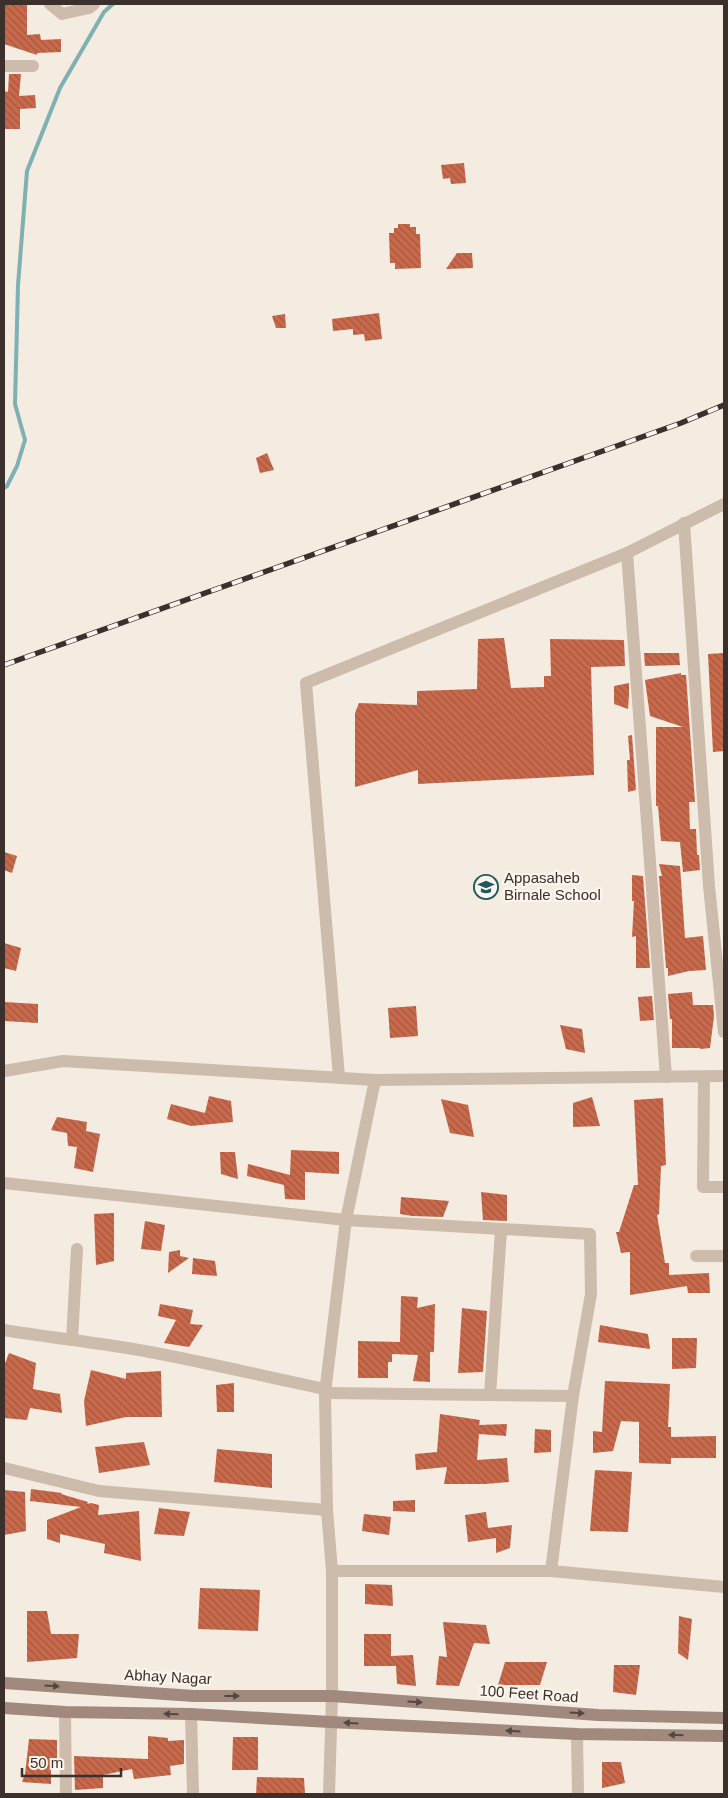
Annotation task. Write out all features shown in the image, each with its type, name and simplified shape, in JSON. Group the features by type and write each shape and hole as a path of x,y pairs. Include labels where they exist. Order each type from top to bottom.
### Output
{"main road":[{"name":"Abhay Nagar","path":"4,1683 194,1696 332,1696"},
{"name":"100 Feet Road","path":"332,1696 598,1715 724,1718"},
{"path":"4,1708 65,1712 191,1714 577,1734 724,1736"}],"street":[{"path":"50,4 62,14 91,5"},
{"path":"4,66 33,66"},
{"path":"339,1078 306,684 628,553 724,504"},
{"path":"684,523 708,886 724,1032"},
{"path":"628,553 666,1077"},
{"path":"4,1071 63,1062 375,1080 724,1076"},
{"path":"704,1077 703,1187 724,1187"},
{"path":"329,1794 332,1696 332,1571 327,1510 325,1391 346,1220 375,1080"},
{"path":"4,1183 346,1220 590,1234 591,1294 573,1396 551,1572"},
{"path":"490,1395 501,1230"},
{"path":"72,1340 77,1248"},
{"path":"696,1256 724,1256"},
{"path":"4,1330 208,1363 325,1391 573,1396"},
{"path":"4,1468 99,1491 327,1510"},
{"path":"332,1571 551,1572 724,1587"},
{"path":"65,1712 66,1794"},
{"path":"191,1714 193,1794"},
{"path":"577,1734 578,1794"}],"building":[{"path":"4,4 27,4 27,35 40,34 41,40 61,39 61,52 37,53 37,55 4,44"},
{"path":"9,74 21,74 19,96 35,95 36,108 20,109 20,129 4,129 4,91 8,92"},
{"path":"464,163 466,183 451,184 450,178 443,179 441,165"},
{"path":"398,224 410,224 410,227 416,227 416,234 420,234 421,268 395,269 395,263 390,263 389,233 394,233 394,228 398,228"},
{"path":"457,253 472,253 473,268 446,269"},
{"path":"379,313 382,339 365,341 364,334 353,335 353,329 333,331 332,319"},
{"path":"285,314 286,328 276,328 272,316"},
{"path":"267,453 274,470 260,473 256,458"},
{"path":"504,638 511,688 544,687 544,676 551,676 550,639 624,640 625,666 591,667 594,775 418,784 418,770 355,787 355,713 359,703 417,705 417,691 477,689 478,639"},
{"path":"644,653 679,653 680,665 645,666"},
{"path":"724,653 724,751 713,752 708,654"},
{"path":"681,673 681,675 686,675 695,802 689,802 690,829 696,829 697,855 699,855 700,870 683,872 680,842 661,841 658,806 656,806 656,727 683,727 650,716 645,680"},
{"path":"629,683 628,709 614,704 614,686"},
{"path":"632,735 636,790 628,792 627,760 630,760 628,736"},
{"path":"4,852 17,856 12,873 4,870"},
{"path":"659,864 680,866 685,938 703,936 706,970 689,971 668,976 659,876 662,876"},
{"path":"632,875 643,876 650,968 636,968 636,936 632,937 634,901 632,901"},
{"path":"4,943 21,948 16,971 4,968"},
{"path":"692,992 693,1005 713,1005 714,1016 710,1048 672,1048 672,1019 670,1019 668,994"},
{"path":"652,996 654,1020 640,1021 638,997"},
{"path":"4,1002 38,1004 38,1023 4,1021"},
{"path":"416,1006 418,1036 390,1038 388,1008"},
{"path":"560,1025 582,1029 585,1053 566,1049"},
{"path":"209,1096 231,1101 233,1122 191,1126 167,1119 171,1104 205,1113"},
{"path":"592,1097 600,1126 573,1127 573,1103"},
{"path":"663,1098 666,1165 661,1166 659,1214 657,1215 665,1263 669,1263 669,1275 709,1273 710,1293 688,1293 687,1286 630,1295 630,1252 621,1253 616,1232 619,1232 634,1185 638,1185 634,1100"},
{"path":"441,1099 468,1105 474,1137 450,1133"},
{"path":"57,1117 87,1122 86,1131 100,1134 93,1172 74,1168 77,1147 68,1146 67,1133 51,1130"},
{"path":"291,1150 339,1152 339,1174 305,1172 305,1200 285,1199 284,1185 247,1176 248,1164 290,1175"},
{"path":"220,1152 235,1152 238,1179 221,1174"},
{"path":"481,1192 507,1195 507,1221 483,1220"},
{"path":"401,1197 449,1201 443,1217 412,1216 400,1214"},
{"path":"114,1213 114,1261 96,1265 94,1214"},
{"path":"145,1221 165,1225 161,1251 141,1249"},
{"path":"180,1250 180,1256 189,1258 168,1273 169,1252"},
{"path":"193,1258 215,1261 217,1276 192,1274"},
{"path":"401,1296 418,1297 417,1308 435,1304 434,1352 430,1352 430,1382 413,1381 418,1355 392,1354 392,1362 388,1362 388,1378 358,1378 358,1341 400,1342"},
{"path":"160,1304 193,1310 190,1324 203,1325 189,1347 164,1343 176,1320 158,1316"},
{"path":"462,1308 487,1311 483,1372 458,1373"},
{"path":"600,1325 648,1334 650,1349 598,1342"},
{"path":"672,1338 697,1338 696,1368 672,1369"},
{"path":"9,1353 36,1363 33,1389 60,1394 62,1413 30,1408 27,1420 4,1418 4,1366"},
{"path":"91,1370 126,1379 126,1373 161,1371 162,1417 126,1417 86,1426 84,1401"},
{"path":"605,1381 670,1384 668,1427 671,1427 671,1437 716,1436 716,1458 671,1458 671,1464 639,1463 639,1422 621,1421 613,1451 593,1453 593,1431 602,1432"},
{"path":"234,1383 234,1412 217,1412 216,1385"},
{"path":"440,1414 480,1420 479,1425 507,1424 506,1436 479,1434 477,1460 507,1458 509,1482 444,1484 447,1467 416,1470 415,1454 437,1452"},
{"path":"535,1429 551,1430 551,1452 534,1453"},
{"path":"144,1442 150,1465 99,1473 95,1447"},
{"path":"217,1449 272,1454 272,1488 214,1482"},
{"path":"595,1470 632,1472 628,1532 590,1531"},
{"path":"31,1489 62,1493 88,1502 87,1504 99,1505 98,1515 139,1511 141,1561 104,1553 105,1544 60,1534 60,1543 47,1539 47,1520 81,1507 30,1501"},
{"path":"4,1490 25,1492 26,1531 4,1535"},
{"path":"415,1500 415,1512 393,1511 393,1501"},
{"path":"159,1508 190,1512 184,1536 154,1534"},
{"path":"486,1512 488,1528 512,1525 510,1548 496,1553 496,1538 468,1542 465,1515"},
{"path":"364,1514 391,1517 389,1535 362,1531"},
{"path":"365,1584 392,1585 393,1606 365,1604"},
{"path":"200,1588 260,1590 258,1631 198,1629"},
{"path":"27,1611 47,1611 51,1634 79,1634 77,1658 27,1662"},
{"path":"679,1616 692,1619 688,1660 678,1653"},
{"path":"443,1622 486,1625 490,1644 474,1643 459,1686 436,1685 439,1656 447,1657"},
{"path":"364,1634 391,1634 391,1656 413,1655 416,1686 397,1684 396,1666 364,1666"},
{"path":"505,1662 547,1662 540,1685 498,1685"},
{"path":"614,1665 640,1665 636,1695 613,1692"},
{"path":"148,1736 168,1738 168,1741 184,1740 184,1764 170,1766 171,1775 134,1779 132,1769 103,1775 103,1788 75,1790 74,1756 148,1759"},
{"path":"233,1737 258,1737 258,1770 232,1770"},
{"path":"29,1739 57,1740 57,1763 51,1763 51,1784 22,1782 25,1774"},
{"path":"602,1762 621,1762 625,1783 602,1788"},
{"path":"257,1777 304,1778 305,1794 256,1794"}],"waterway":[{"path":"4,488 7,486 17,466 25,440 15,404 18,285 27,171 60,88 104,12 113,4"}],"railway":[{"path":"4,665 681,423 724,405"}],"place":[{"name":"Appasaheb Birnale School","path":"486,887"}]}
